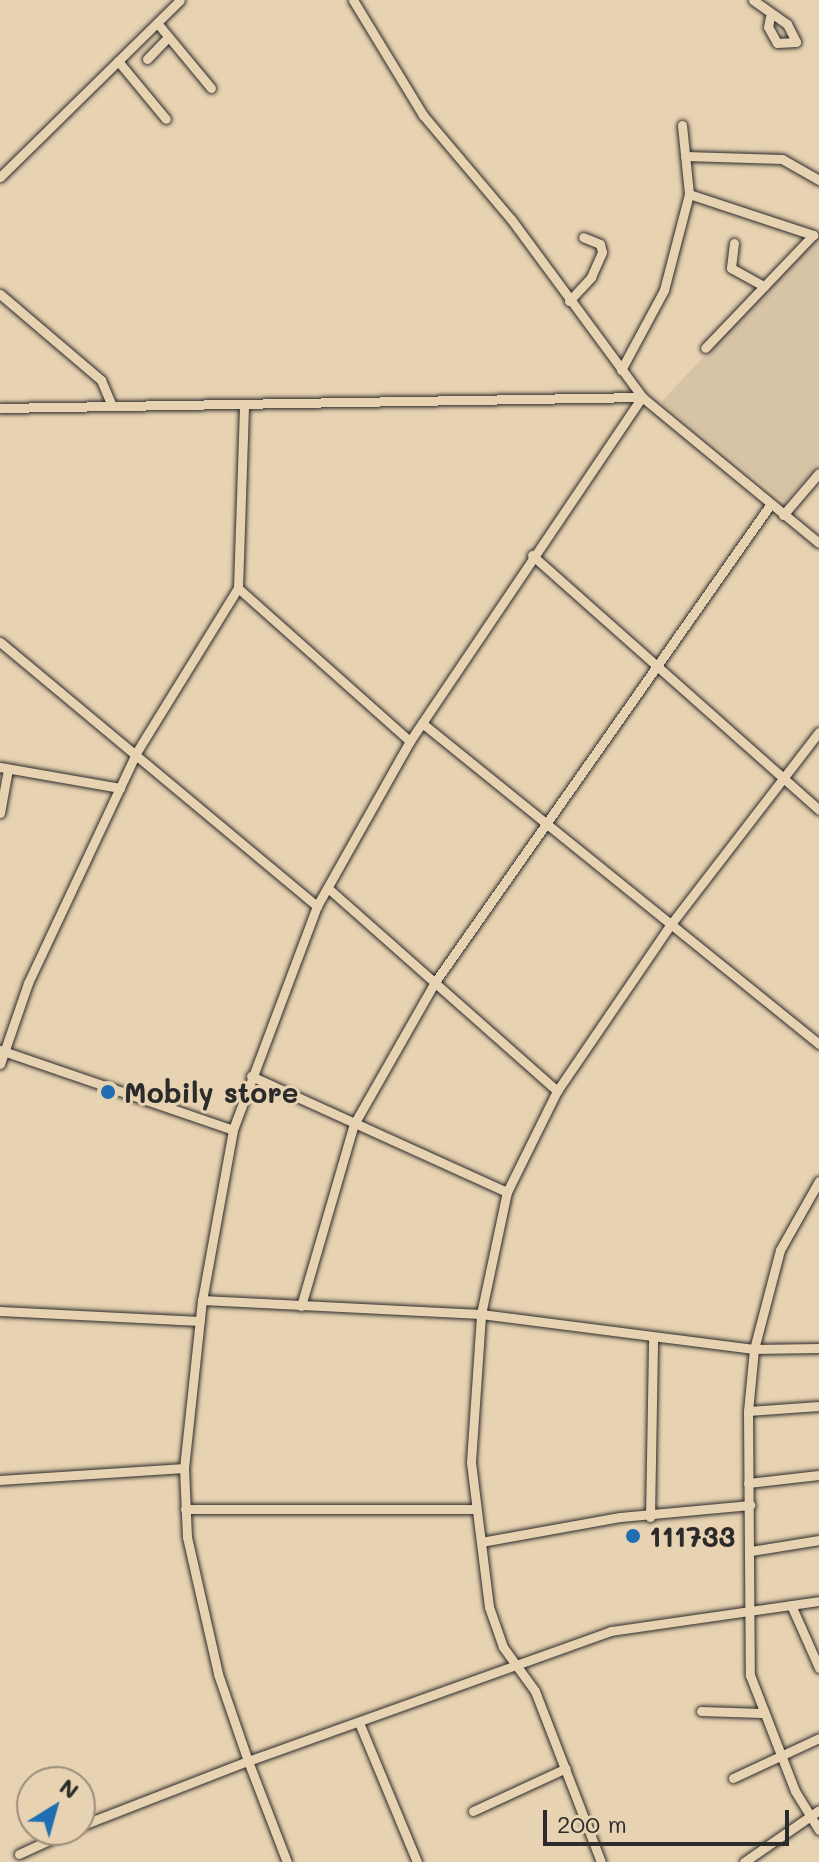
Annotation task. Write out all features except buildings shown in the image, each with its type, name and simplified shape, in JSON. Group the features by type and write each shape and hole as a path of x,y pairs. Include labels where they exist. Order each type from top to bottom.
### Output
{"street":[{"path":"0,177 180,0"},
{"path":"353,0 423,115 511,219 642,397 819,543"},
{"path":"753,0 770,17"},
{"path":"158,24 211,88"},
{"path":"147,59 168,37"},
{"path":"118,61 166,119"},
{"path":"621,370 664,290 689,194 682,125"},
{"path":"685,156 782,159 819,180"},
{"path":"689,194 816,231 705,348"},
{"path":"569,301 591,277 602,252 600,244 583,237"},
{"path":"734,243 731,268 764,286"},
{"path":"0,294 101,380 112,406"},
{"path":"0,408 642,397"},
{"path":"287,1862 218,1674 185,1509 184,1468 202,1300 233,1130 317,906 410,741 532,555 642,397"},
{"path":"0,1064 28,983 136,753 238,588 244,404"},
{"path":"783,515 819,473"},
{"path":"301,1306 354,1124 435,982 770,505"},
{"path":"532,555 658,663 819,810"},
{"path":"238,588 410,741"},
{"path":"0,642 317,906"},
{"path":"422,723 819,1044"},
{"path":"601,1862 566,1768 489,1607 474,1509 472,1427 481,1314 507,1192 557,1091 671,924 819,732"},
{"path":"0,813 4,768 120,788"},
{"path":"329,889 557,1091"},
{"path":"2,1051 233,1130"},
{"path":"251,1076 507,1192"},
{"path":"819,1181 780,1250 754,1349 748,1411 752,1609 750,1675 761,1713 780,1757 814,1813 819,1830"},
{"path":"202,1300 481,1314 754,1349 819,1348"},
{"path":"0,1311 200,1321"},
{"path":"650,1517 653,1338"},
{"path":"748,1411 819,1406"},
{"path":"0,1480 184,1468"},
{"path":"748,1483 819,1475"},
{"path":"481,1542 750,1505"},
{"path":"185,1509 474,1509"},
{"path":"751,1551 819,1540"},
{"path":"96,1820 248,1761 360,1725 611,1631 819,1601"},
{"path":"791,1605 819,1668"},
{"path":"701,1711 761,1713"},
{"path":"360,1725 417,1862"},
{"path":"733,1778 819,1738"},
{"path":"473,1811 566,1768"},
{"path":"744,1862 755,1858 814,1813"},
{"path":"19,1854 36,1846"}],"shaded area":[{"path":"819,234 819,465 785,502 661,402"}],"place":[{"name":"Mobily store","path":"108,1092"},
{"name":"111733","path":"633,1536"}]}
